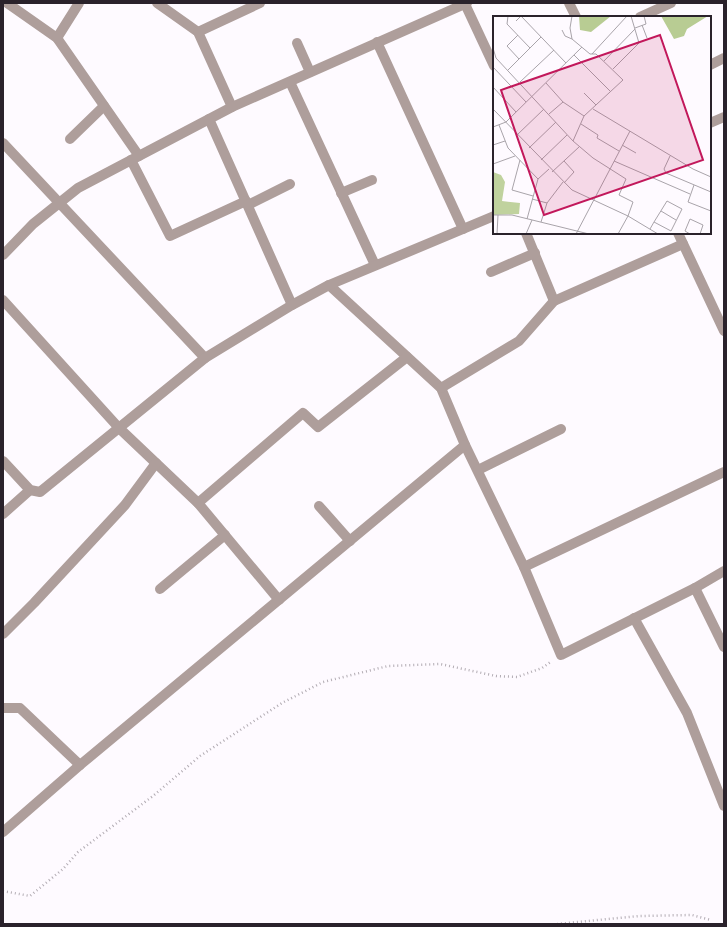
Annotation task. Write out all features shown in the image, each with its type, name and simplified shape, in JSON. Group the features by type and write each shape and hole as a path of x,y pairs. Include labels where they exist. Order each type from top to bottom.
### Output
{"street":[{"path":"7,3 57,38 104,106 135,158 170,236 290,184"},
{"path":"57,38 79,3"},
{"path":"157,3 198,32 232,107"},
{"path":"198,32 260,3"},
{"path":"3,255 32,224 78,188 232,107 466,3 493,64"},
{"path":"569,3 576,16"},
{"path":"642,16 671,3"},
{"path":"377,42 463,229"},
{"path":"297,43 310,72"},
{"path":"711,64 724,58"},
{"path":"290,82 375,266"},
{"path":"70,139 104,106"},
{"path":"711,123 724,117"},
{"path":"209,119 292,305"},
{"path":"3,143 205,358"},
{"path":"342,193 372,180"},
{"path":"3,461 30,490 40,492 205,358 292,305 329,285 493,216"},
{"path":"526,234 554,301"},
{"path":"678,234 724,330"},
{"path":"441,388 519,341 554,301 683,244"},
{"path":"491,272 535,253"},
{"path":"329,285 441,388 466,445 524,567 561,655 695,588 724,571"},
{"path":"3,300 119,428 198,503 279,600"},
{"path":"198,503 304,413 318,427 407,357"},
{"path":"478,470 561,428"},
{"path":"3,832 80,766 466,445"},
{"path":"3,634 34,603 125,505 156,463"},
{"path":"524,567 724,472"},
{"path":"3,514 30,490"},
{"path":"319,506 350,541"},
{"path":"160,589 224,535"},
{"path":"695,588 724,647"},
{"path":"634,618 687,713 724,806"},
{"path":"3,708 20,708 80,766"}],"path":[{"path":"3,891 30,896 63,869 78,852 153,796 200,756 282,703 323,682 388,666 440,664 496,676 517,677 542,668 561,655"},
{"path":"557,924 639,916 692,915 711,920"}]}
